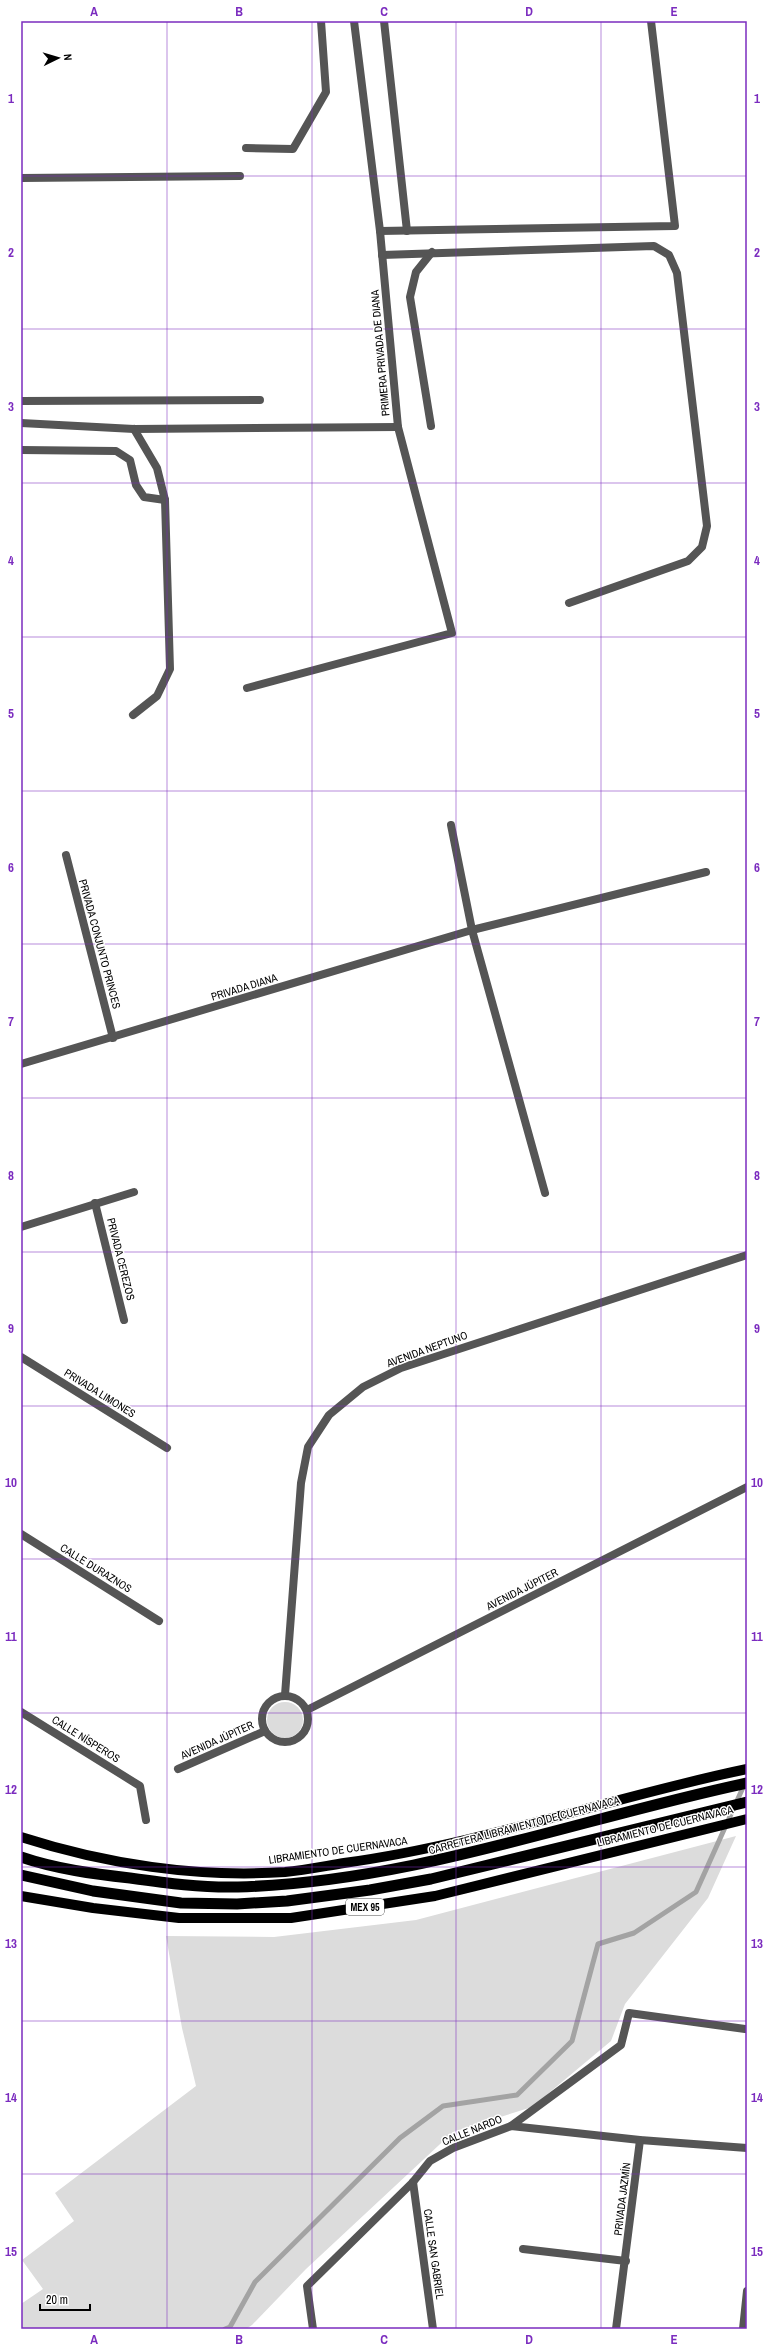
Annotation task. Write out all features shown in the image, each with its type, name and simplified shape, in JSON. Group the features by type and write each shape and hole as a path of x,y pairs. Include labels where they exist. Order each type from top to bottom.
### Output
{"highway":[{"name":"CARRETERA LIBRAMIENTO DE CUERNAVACA","path":"21,1857 98,1874 182,1885 237,1887 288,1884 427,1864 503,1846 697,1794 747,1783"},
{"name":"MEX 95","path":"21,1875 93,1891 181,1902 237,1904 288,1902 431,1879 699,1812 747,1802"}],"main road":[{"name":"LIBRAMIENTO DE CUERNAVACA","path":"21,1837 105,1858 184,1871 286,1872 426,1850 696,1780 747,1769"},
{"name":"LIBRAMIENTO DE CUERNAVACA","path":"21,1896 93,1908 179,1918 291,1918 435,1896 702,1828 747,1819"}],"street":[{"path":"246,148 293,149 326,92 321,21"},
{"name":"PRIMERA PRIVADA DE DIANA","path":"21,423 134,429 398,427 380,231 354,21"},
{"path":"384,21 407,231"},
{"path":"380,231 675,226 651,21"},
{"path":"21,178 240,176"},
{"path":"382,255 432,252 654,246 669,255 677,273 707,526 702,546 688,561 569,603"},
{"path":"431,426 410,297 416,272 432,252"},
{"path":"21,401 260,400"},
{"path":"247,688 452,633 398,427"},
{"path":"133,715 157,696 170,669 165,500 157,468 134,429"},
{"path":"21,450 116,450 130,460 136,485 144,497 165,500"},
{"path":"451,824 472,930 545,1194"},
{"name":"PRIVADA CONJUNTO PRINCES","path":"66,855 113,1038"},
{"name":"PRIVADA DIANA","path":"21,1064 113,1038 472,930 706,872"},
{"path":"21,1227 134,1192"},
{"name":"PRIVADA CEREZOS","path":"95,1204 124,1320"},
{"name":"AVENIDA NEPTUNO","path":"285,1695 301,1483 308,1447 329,1415 363,1387 401,1368 747,1255"},
{"name":"PRIVADA LIMONES","path":"21,1357 166,1448"},
{"name":"AVENIDA JÚPITER","path":"307,1710 747,1487"},
{"name":"CALLE DURAZNOS","path":"21,1534 159,1621"},
{"path":"285,1695 294,1697 302,1702 307,1710 309,1718 308,1727 296,1740 279,1742 271,1738 265,1731 262,1715 265,1707 270,1701 285,1695"},
{"name":"CALLE NÍSPEROS","path":"21,1712 140,1786 146,1820"},
{"name":"AVENIDA JÚPITER","path":"178,1770 265,1731"},
{"path":"511,2126 621,2045 629,2013 745,2029"},
{"name":"CALLE NARDO","path":"314,2329 307,2286 414,2182 430,2161 453,2148 511,2126 640,2140 747,2148"},
{"name":"PRIVADA JAZMÍN","path":"616,2329 626,2261 640,2140"},
{"name":"CALLE SAN GABRIEL","path":"414,2182 433,2329"},
{"path":"522,2249 626,2261"},
{"path":"742,2329 747,2291"}],"shaded area":[{"path":"289,1702 298,1707 302,1713 302,1727 298,1733 289,1738 281,1738 272,1733 268,1727 267,1716 272,1707 278,1703"},
{"path":"736,1836 708,1898 625,2004 611,2041 532,2107 453,2132 306,2269 252,2325 246,2329 21,2329 21,2304 43,2289 22,2260 74,2221 55,2193 196,2086 182,2028 166,1936 274,1937 416,1920"}],"waterway":[{"path":"225,2329 230,2327 255,2282 400,2138 443,2106 517,2095 572,2041 598,1944 634,1933 696,1892 745,1783"}]}
